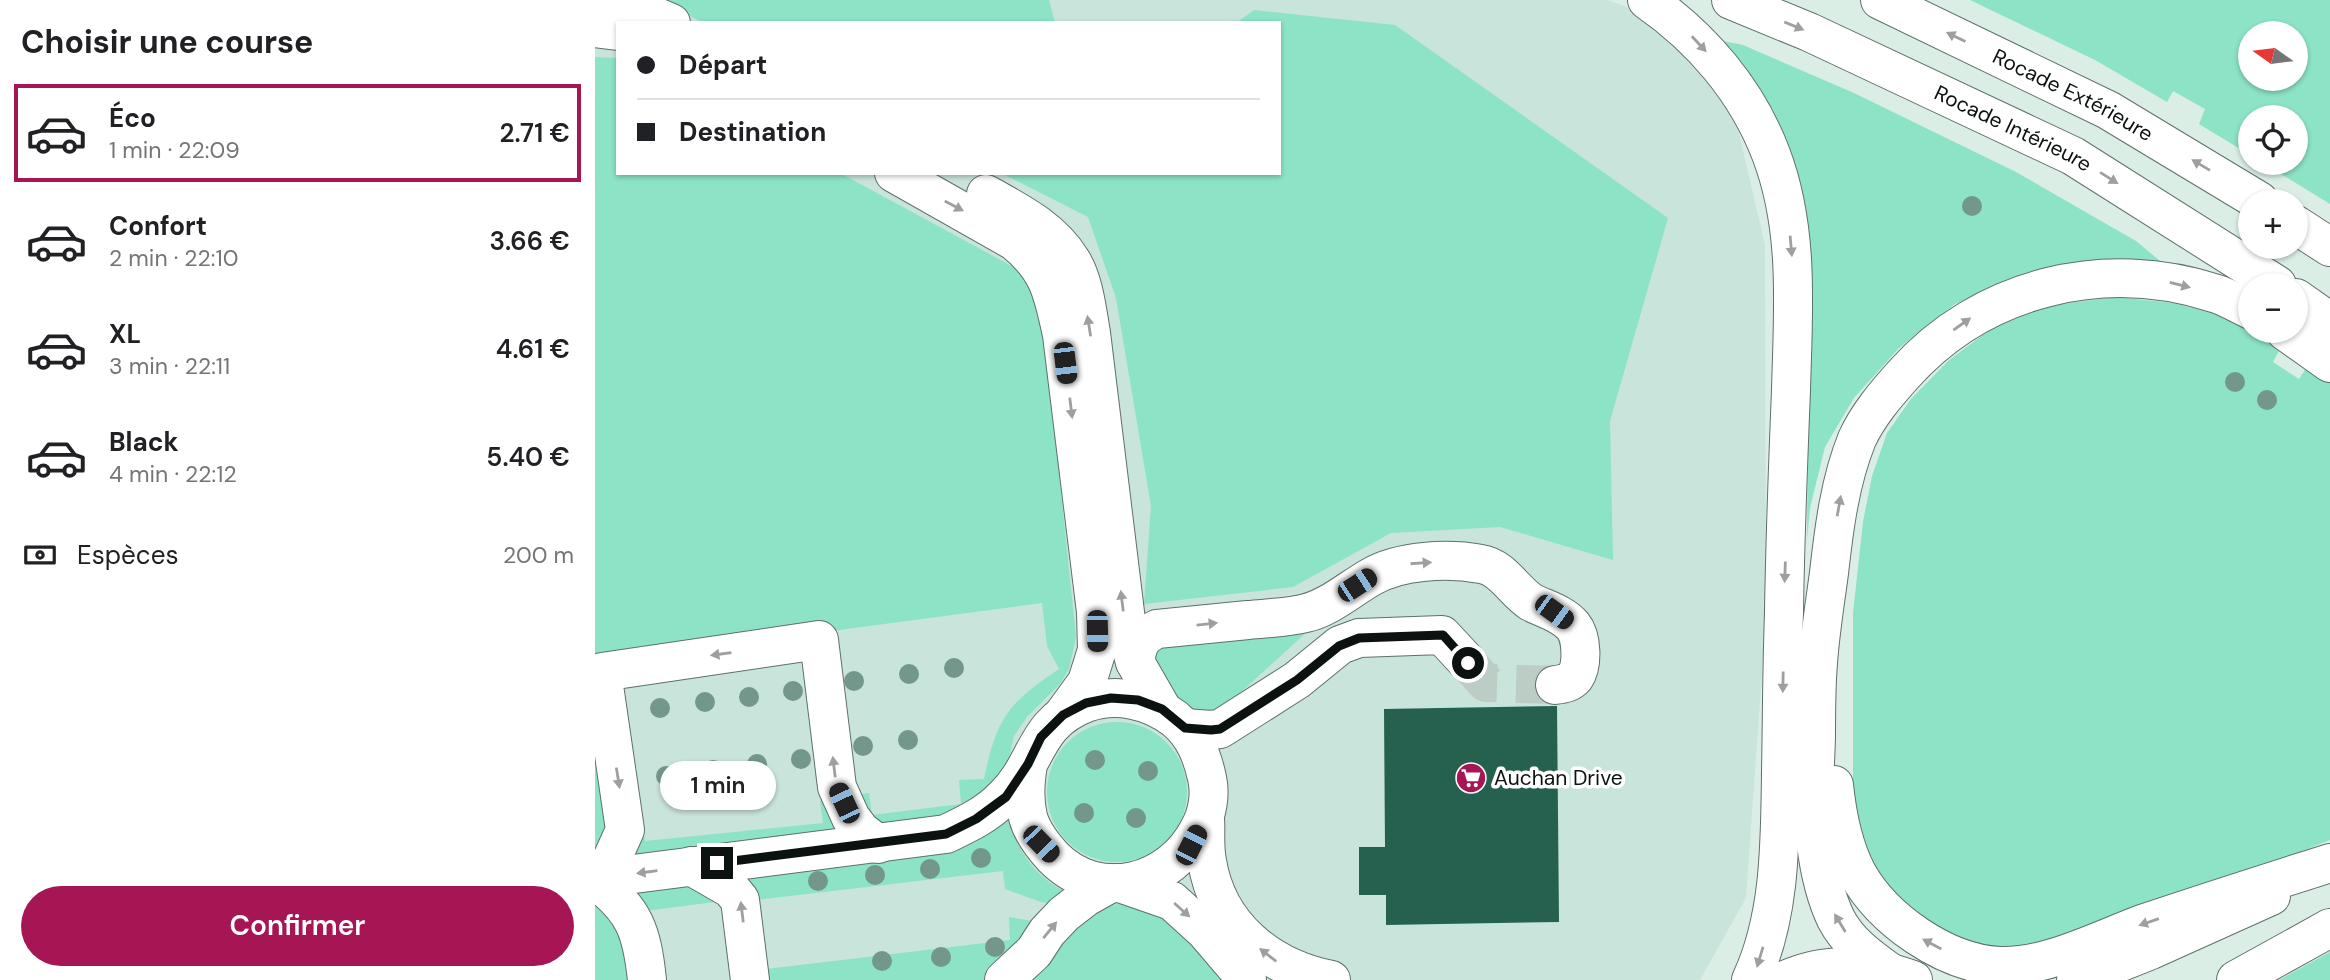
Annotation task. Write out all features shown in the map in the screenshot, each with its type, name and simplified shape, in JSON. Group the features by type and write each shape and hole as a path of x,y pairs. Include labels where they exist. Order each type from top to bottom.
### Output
{"main road":[{"path":"1647,0 1677,20 1733,83 1755,119 1772,156 1789,223 1794,283 1780,837 1774,900 1767,932 1751,980"},
{"name":"Rocade Intérieure","path":"1731,0 1809,32 2073,156 2258,273"},
{"name":"Rocade Extérieure","path":"1880,0 2108,110 2239,189"},
{"path":"595,1 629,5 666,21"},
{"path":"595,28 616,31"},
{"path":"595,879 946,834 976,819 1006,797 1028,764 1041,737 1063,715 1087,682 1097,650 1096,612 1055,300 1046,276 1032,255 983,221 898,175"},
{"path":"951,175 1030,219 1051,234 1072,261 1084,296 1091,333 1123,608 1135,662 1202,755 1209,786 1205,818 1206,859 1215,891 1225,911 1249,941 1277,962 1301,973 1331,980"},
{"path":"2308,233 2330,247"},
{"path":"1900,975 1857,949 1837,920 1823,883 1816,841 1814,788 1818,661 1832,544 1843,483 1858,438 1875,409 1921,355 1969,318 2016,297 2069,281 2111,278 2165,281 2219,295 2238,304"},
{"path":"2308,307 2330,323"},
{"path":"2302,343 2330,363"},
{"path":"1832,544 1836,661 1834,788 1843,838 1857,873 1876,898 1899,921 1928,943 1962,959 1999,966 2030,963 2330,863"},
{"path":"1135,662 1138,646 1146,634 1157,629 1292,616 1326,606 1373,575 1395,566 1423,562 1466,563 1484,564 1496,570 1532,602 1554,612 1573,626 1579,641 1580,665 1575,677 1556,685"},
{"path":"1063,715 1086,703 1111,698 1138,700 1174,718 1211,730 1220,729 1297,680 1339,646 1359,638 1443,635 1468,663"},
{"path":"595,879 611,861 625,830 601,672 819,640 837,787 851,818 861,831 878,844"},
{"path":"1028,764 1024,792 1029,819 1041,844 1060,864 1084,878 1116,883 1172,901 1205,931 1247,980"},
{"path":"1005,980 1034,952 1064,914 1086,897 1116,883 1142,880 1170,867 1191,845 1205,818"},
{"path":"691,866 731,889 740,900 750,980"},
{"path":"2076,980 2151,950 2330,869"},
{"path":"595,879 614,895 631,916 646,963"},
{"path":"2236,980 2330,928"},
{"path":"1785,980 1805,971 1847,965 1900,975"}],"shaded area":[{"path":"595,0 1607,0 1648,14 1730,95 1765,245 1766,618 1746,898 1700,980 595,980"}],"green space":[{"path":"659,0 1049,0 1054,21 700,21"},
{"path":"1970,0 2330,0 2330,204 2283,175 2308,175 2308,105 2238,105 2238,148 2199,124 2205,109 2173,91 2167,102 2095,60"},
{"path":"1254,10 1395,25 1668,218 1610,421 1613,560 1500,527 1391,533 1293,587 1144,604 1151,506 1116,298 1088,217 1005,175 1281,175 1281,21 1239,21"},
{"path":"1718,40 1743,45 1854,93 2016,172 2136,241 2165,265 2106,261 2023,274 1955,304 1899,348 1854,398 1825,447 1810,508 1807,540 1809,291"},
{"path":"595,57 616,58 616,175 844,175 1021,271 1043,318 1076,637 1069,669 1060,684 1027,717 1014,736 1008,763 980,797 933,820 878,828 852,796 869,793 872,815 961,804 959,780 984,779 994,741 1007,714 1027,692 1059,669 1047,646 1042,603 598,662 616,827 595,859"},
{"path":"2115,297 2175,303 2225,317 2238,325 2238,343 2270,343 2280,349 2273,362 2299,379 2308,365 2330,381 2330,840 2156,909 2013,957 1926,929 1872,877 1853,813 1853,613 1863,522 1872,476 1887,433 1911,399 1948,361 1992,328 2047,306"},
{"path":"1309,630 1216,715 1195,712 1154,680 1150,647"},
{"path":"1117,722 1144,727 1166,743 1182,765 1187,792 1182,819 1166,841 1144,857 1117,862 1090,857 1068,841 1052,819 1047,792 1052,765 1068,743 1090,727"},
{"path":"829,800 845,832 625,859 642,822 645,841 823,823 820,801"},
{"path":"1008,819 1017,843 1031,864 1049,882 1072,894 1060,905 1041,902 1005,889 1003,871 747,901 732,879"},
{"path":"699,884 722,901 645,911 631,890"},
{"path":"595,896 630,934 635,980 595,980"},
{"path":"1135,902 1152,904 1231,980 1020,980 1101,906"},
{"path":"1009,917 1045,923 986,980 758,980 757,970 1010,940"},
{"path":"2330,952 2330,980 2279,980"}],"building":[{"name":"Auchan Drive","path":"1557,706 1559,922 1386,925 1386,895 1359,895 1359,847 1385,847 1384,709"}],"tunnel":[{"path":"1468,663 1486,683 1555,685"}],"place":[{"name":"Auchan Drive","path":"1471,778"}],"route":[{"path":"717,863 946,834 976,819 1006,797 1028,764 1041,737 1063,715 1086,703 1111,698 1138,700 1162,709 1185,728 1211,730 1220,729 1230,723 1297,680 1339,646 1359,638 1443,635 1468,663"}]}
